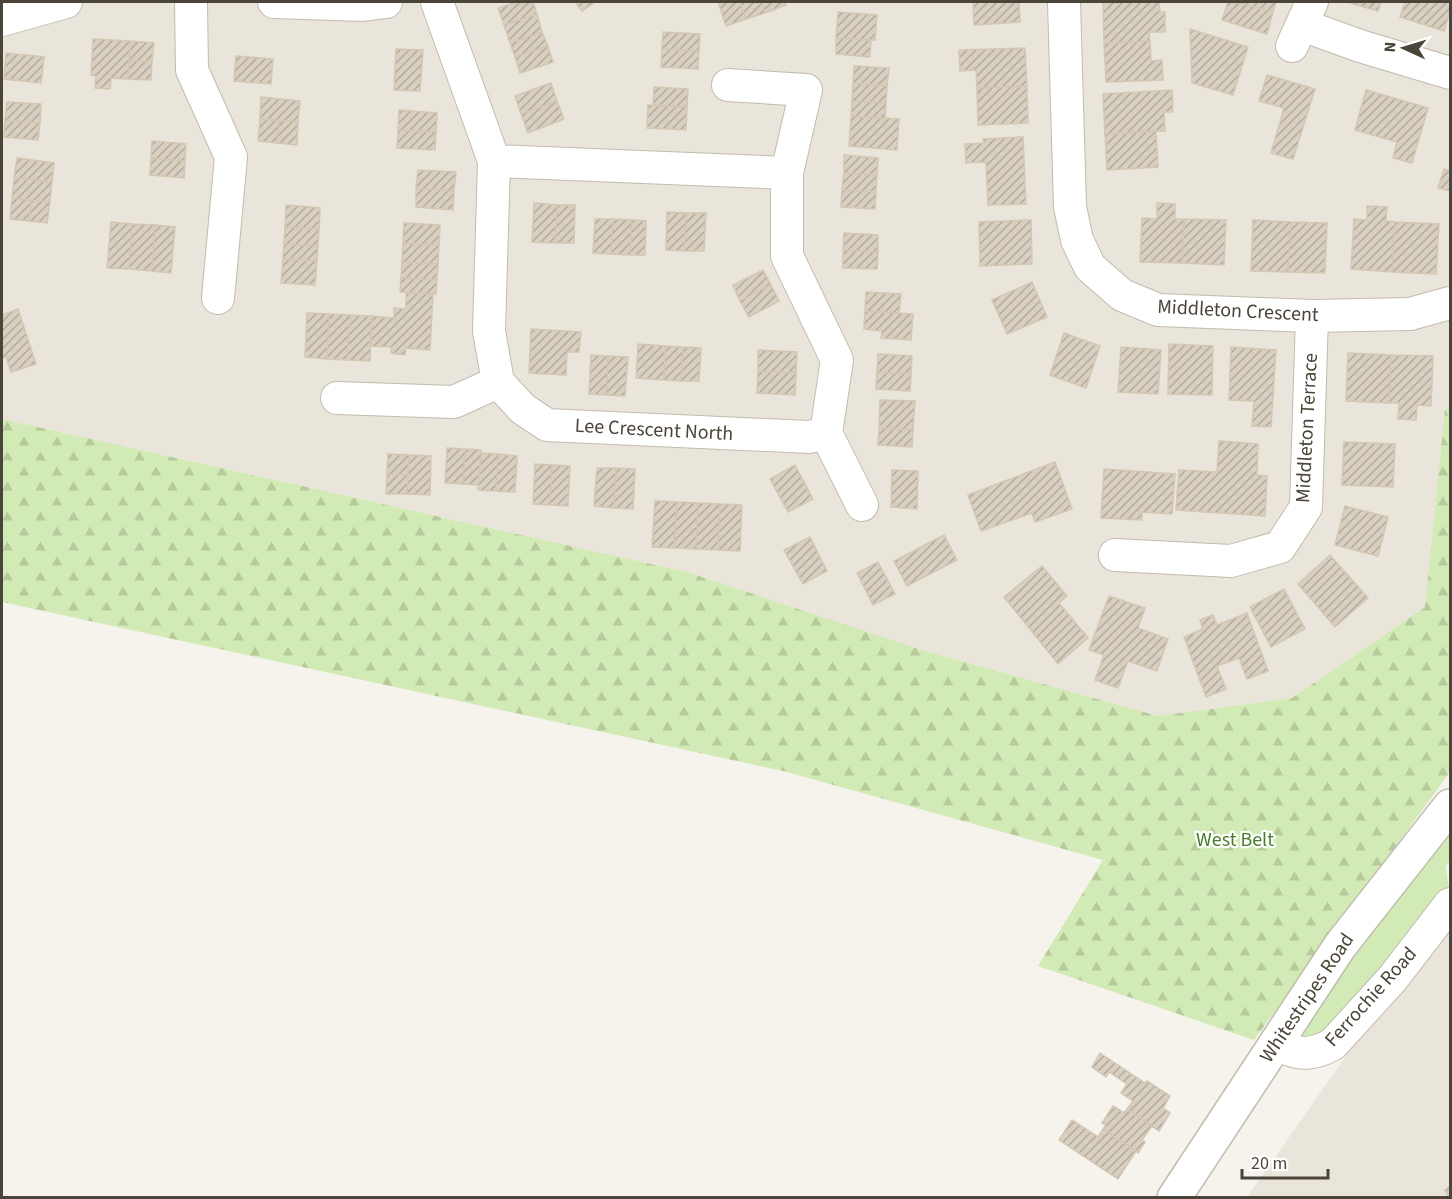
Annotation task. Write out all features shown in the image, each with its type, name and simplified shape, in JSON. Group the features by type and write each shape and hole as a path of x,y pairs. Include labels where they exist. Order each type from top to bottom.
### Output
{"street":[{"path":"8,13 66,2"},
{"path":"191,2 192,70 231,158 218,298"},
{"path":"294,2 363,5 386,2"},
{"path":"337,398 454,402 498,382 489,331 494,161 437,2"},
{"name":"Middleton Crescent","path":"1064,2 1070,207 1077,240 1090,267 1122,295 1158,310 1312,316 1410,314 1450,303"},
{"path":"1302,24 1360,46 1450,73"},
{"path":"729,85 806,90 786,173 787,256 837,360 826,433 862,505"},
{"path":"494,161 786,173"},
{"name":"Middleton Terrace","path":"1115,555 1231,561 1280,547 1306,507 1312,316"},
{"name":"Lee Crescent North","path":"498,382 523,409 547,424 809,437 826,433"},
{"name":"Whitestripes Road","path":"1174,1197 1340,946 1450,806"},
{"name":"Ferrochie Road","path":"1276,1043 1286,1050 1308,1054 1321,1051 1333,1044 1393,978 1450,904"}],"shaded area":[{"path":"2,2 1450,2 1450,407 1445,409 1425,607 1292,698 1158,716 922,650 687,572 2,419"},
{"path":"1450,908 1450,1197 1247,1197"}],"green space":[{"name":"West Belt","path":"1450,407 1450,772 1254,1040 1038,966 1103,860 783,771 2,602 2,419 687,572 922,650 1158,716 1292,698 1425,607 1445,409"},
{"path":"1450,819 1450,860 1446,867 1449,890 1317,1041 1301,1038 1298,1032"}],"building":[{"path":"517,2 533,2 537,14 504,25 498,8"},
{"path":"575,2 595,2 582,11"},
{"path":"718,2 740,2 746,19 726,26"},
{"path":"740,2 762,2 765,13 746,19"},
{"path":"762,2 785,2 786,5 765,13"},
{"path":"973,2 1019,2 1020,22 974,25"},
{"path":"1103,2 1159,2 1160,12 1165,12 1165,32 1149,32 1150,41 1104,43"},
{"path":"1228,2 1237,2 1273,12 1267,34 1222,20"},
{"path":"1237,2 1276,2 1273,12"},
{"path":"1347,2 1381,2 1378,11"},
{"path":"1405,2 1450,2 1450,11 1444,31 1400,17"},
{"path":"838,12 877,15 875,40 836,38"},
{"path":"537,14 542,32 510,43 504,25"},
{"path":"1190,29 1248,47 1233,95 1192,83"},
{"path":"542,32 548,46 515,57 510,43"},
{"path":"663,32 700,34 699,51 662,49"},
{"path":"836,38 871,40 870,57 836,54"},
{"path":"93,39 130,41 128,79 111,78 110,89 95,88 96,76 91,75"},
{"path":"130,41 154,43 152,62 129,60"},
{"path":"1150,41 1151,61 1162,60 1163,80 1106,82 1104,43"},
{"path":"548,46 553,62 520,73 515,57"},
{"path":"1025,48 1027,86 977,88 976,70 960,71 959,50"},
{"path":"396,49 423,50 420,91 394,90"},
{"path":"662,49 699,51 698,69 661,67"},
{"path":"6,53 44,57 41,83 4,79"},
{"path":"236,56 273,59 271,84 234,81"},
{"path":"129,60 152,62 151,80 128,79"},
{"path":"854,66 889,68 887,86 853,83"},
{"path":"1267,75 1315,89 1293,159 1271,153 1284,108 1259,101"},
{"path":"551,83 557,101 521,114 515,96"},
{"path":"853,83 887,86 886,103 852,101"},
{"path":"1027,86 1028,123 978,125 977,88"},
{"path":"654,87 688,89 687,107 653,105"},
{"path":"1172,90 1173,112 1164,112 1165,131 1105,134 1103,94"},
{"path":"1366,90 1428,108 1412,163 1393,158 1397,142 1355,130"},
{"path":"261,97 300,101 298,122 260,119"},
{"path":"557,101 564,119 528,133 521,114"},
{"path":"852,101 886,103 885,119 851,116"},
{"path":"7,102 41,104 40,123 5,120"},
{"path":"648,105 687,107 686,130 647,128"},
{"path":"399,110 437,113 436,132 398,130"},
{"path":"851,116 899,119 897,150 849,146"},
{"path":"260,119 279,120 277,143 258,141"},
{"path":"5,120 40,123 38,140 4,137"},
{"path":"279,120 298,122 297,145 277,143"},
{"path":"398,130 436,132 435,150 397,148"},
{"path":"1156,131 1158,167 1107,170 1105,134"},
{"path":"1023,137 1026,204 988,205 986,162 966,163 965,144 984,143 983,139"},
{"path":"152,141 186,144 185,161 151,158"},
{"path":"844,155 878,158 877,175 844,173"},
{"path":"17,158 54,163 52,182 14,178"},
{"path":"151,158 185,161 184,178 150,175"},
{"path":"1444,169 1450,171 1450,191 1438,188"},
{"path":"418,170 456,172 454,191 416,188"},
{"path":"844,173 877,175 876,192 842,190"},
{"path":"14,178 52,182 50,202 12,198"},
{"path":"416,188 454,191 453,210 416,207"},
{"path":"842,190 876,192 875,209 841,207"},
{"path":"12,198 31,200 29,221 10,219"},
{"path":"31,200 50,202 47,223 29,221"},
{"path":"534,203 557,205 555,243 532,242"},
{"path":"1157,203 1175,204 1175,219 1184,219 1182,263 1140,262 1142,218 1157,219"},
{"path":"286,205 320,208 319,229 285,227"},
{"path":"557,205 575,205 574,243 555,243"},
{"path":"1367,206 1387,207 1386,221 1395,222 1392,272 1351,269 1354,219 1367,220"},
{"path":"667,212 686,213 684,251 666,250"},
{"path":"686,213 706,213 704,251 684,251"},
{"path":"595,219 613,219 611,254 593,253"},
{"path":"613,219 632,220 630,255 611,254"},
{"path":"1184,219 1226,220 1224,265 1182,263"},
{"path":"632,220 646,221 645,255 630,255"},
{"path":"1031,220 1032,264 980,266 979,222"},
{"path":"1253,220 1291,222 1288,272 1251,271"},
{"path":"111,222 132,224 129,269 107,268"},
{"path":"1291,222 1327,223 1325,273 1288,272"},
{"path":"1395,222 1439,224 1436,274 1392,272"},
{"path":"404,223 440,225 439,245 403,243"},
{"path":"132,224 155,225 152,271 129,269"},
{"path":"155,225 175,227 171,273 152,271"},
{"path":"285,227 319,229 318,246 284,244"},
{"path":"844,233 878,235 878,252 843,250"},
{"path":"403,243 439,245 438,264 402,262"},
{"path":"284,244 318,246 317,261 283,259"},
{"path":"843,250 878,252 877,269 843,268"},
{"path":"283,259 317,261 315,285 281,283"},
{"path":"402,262 438,264 437,280 401,278"},
{"path":"763,270 771,285 740,301 733,285"},
{"path":"401,278 437,280 436,294 400,292"},
{"path":"1032,282 1047,317 1007,334 992,300"},
{"path":"771,285 779,301 749,317 740,301"},
{"path":"866,292 901,294 899,313 865,311"},
{"path":"406,293 433,294 430,350 406,348 405,355 391,353 391,347 370,346 372,316 394,318 394,308 406,309"},
{"path":"18,309 36,364 11,372 6,357 2,358 2,315"},
{"path":"865,311 913,314 911,340 881,338 882,331 864,329"},
{"path":"307,313 329,314 327,359 305,357"},
{"path":"329,314 350,315 347,360 327,359"},
{"path":"350,315 372,316 370,361 347,360"},
{"path":"531,329 581,332 579,352 567,352 566,375 529,373"},
{"path":"1064,333 1100,346 1086,388 1050,375"},
{"path":"638,344 665,346 664,380 636,378"},
{"path":"1169,344 1213,346 1212,395 1168,394"},
{"path":"665,346 683,347 681,381 664,380"},
{"path":"683,347 701,348 699,381 681,381"},
{"path":"1121,347 1161,350 1158,394 1118,392"},
{"path":"1231,347 1276,350 1271,427 1252,426 1254,401 1229,400"},
{"path":"758,350 797,352 796,373 758,371"},
{"path":"1348,353 1391,355 1389,403 1346,401"},
{"path":"878,354 912,356 911,374 877,372"},
{"path":"591,355 608,356 606,395 589,394"},
{"path":"1391,355 1433,356 1431,406 1417,405 1416,420 1398,419 1399,403 1389,403"},
{"path":"608,356 628,357 625,396 606,395"},
{"path":"758,371 796,373 795,395 757,393"},
{"path":"877,372 911,374 910,391 876,389"},
{"path":"880,400 915,401 913,430 879,428"},
{"path":"879,428 913,430 912,447 878,445"},
{"path":"1219,441 1258,444 1257,475 1267,476 1265,516 1176,510 1179,470 1217,472"},
{"path":"1344,442 1395,444 1393,487 1342,485"},
{"path":"447,448 465,449 463,484 445,483"},
{"path":"465,449 481,450 478,485 463,484"},
{"path":"481,453 498,454 496,491 478,490"},
{"path":"388,454 409,455 408,475 387,474"},
{"path":"498,454 517,456 515,492 496,491"},
{"path":"409,455 431,456 430,495 407,494"},
{"path":"1055,462 1072,509 1035,522 1032,513 981,531 968,495"},
{"path":"535,464 552,465 550,505 533,504"},
{"path":"552,465 570,466 568,506 550,505"},
{"path":"795,465 813,499 788,512 770,479"},
{"path":"597,468 616,468 614,508 594,506"},
{"path":"616,468 635,469 633,509 614,508"},
{"path":"1104,469 1175,474 1172,514 1142,512 1142,520 1101,518"},
{"path":"892,470 918,471 917,509 891,507"},
{"path":"387,474 408,475 407,494 386,494"},
{"path":"655,501 677,502 674,548 652,547"},
{"path":"677,502 698,503 696,549 674,548"},
{"path":"698,503 720,504 718,550 696,549"},
{"path":"720,504 742,505 740,551 718,550"},
{"path":"1345,506 1388,517 1378,556 1335,545"},
{"path":"944,535 957,560 907,586 894,561"},
{"path":"810,537 827,571 803,584 784,550"},
{"path":"1330,555 1368,598 1335,627 1298,584"},
{"path":"878,562 895,594 873,605 857,573"},
{"path":"1042,566 1067,596 1059,603 1088,638 1058,664 1004,597"},
{"path":"1284,589 1305,629 1271,647 1250,607"},
{"path":"1109,596 1145,608 1138,628 1168,639 1157,671 1128,661 1118,688 1095,680 1104,655 1089,650"},
{"path":"1247,613 1268,671 1247,679 1239,658 1217,666 1226,689 1206,697 1184,637 1203,629 1200,620 1213,615 1217,625"},
{"path":"1100,1053 1145,1083 1147,1081 1170,1096 1163,1108 1170,1113 1159,1131 1127,1109 1133,1101 1121,1093 1127,1084 1109,1072 1106,1077 1092,1067"},
{"path":"1113,1106 1124,1113 1127,1109 1152,1126 1142,1140 1145,1142 1138,1153 1103,1129 1106,1125 1102,1123"},
{"path":"1072,1120 1098,1137 1103,1129 1136,1151 1118,1179 1059,1140"},
{"path":"1450,1186 1450,1198 1449,1198 1445,1190"}]}
